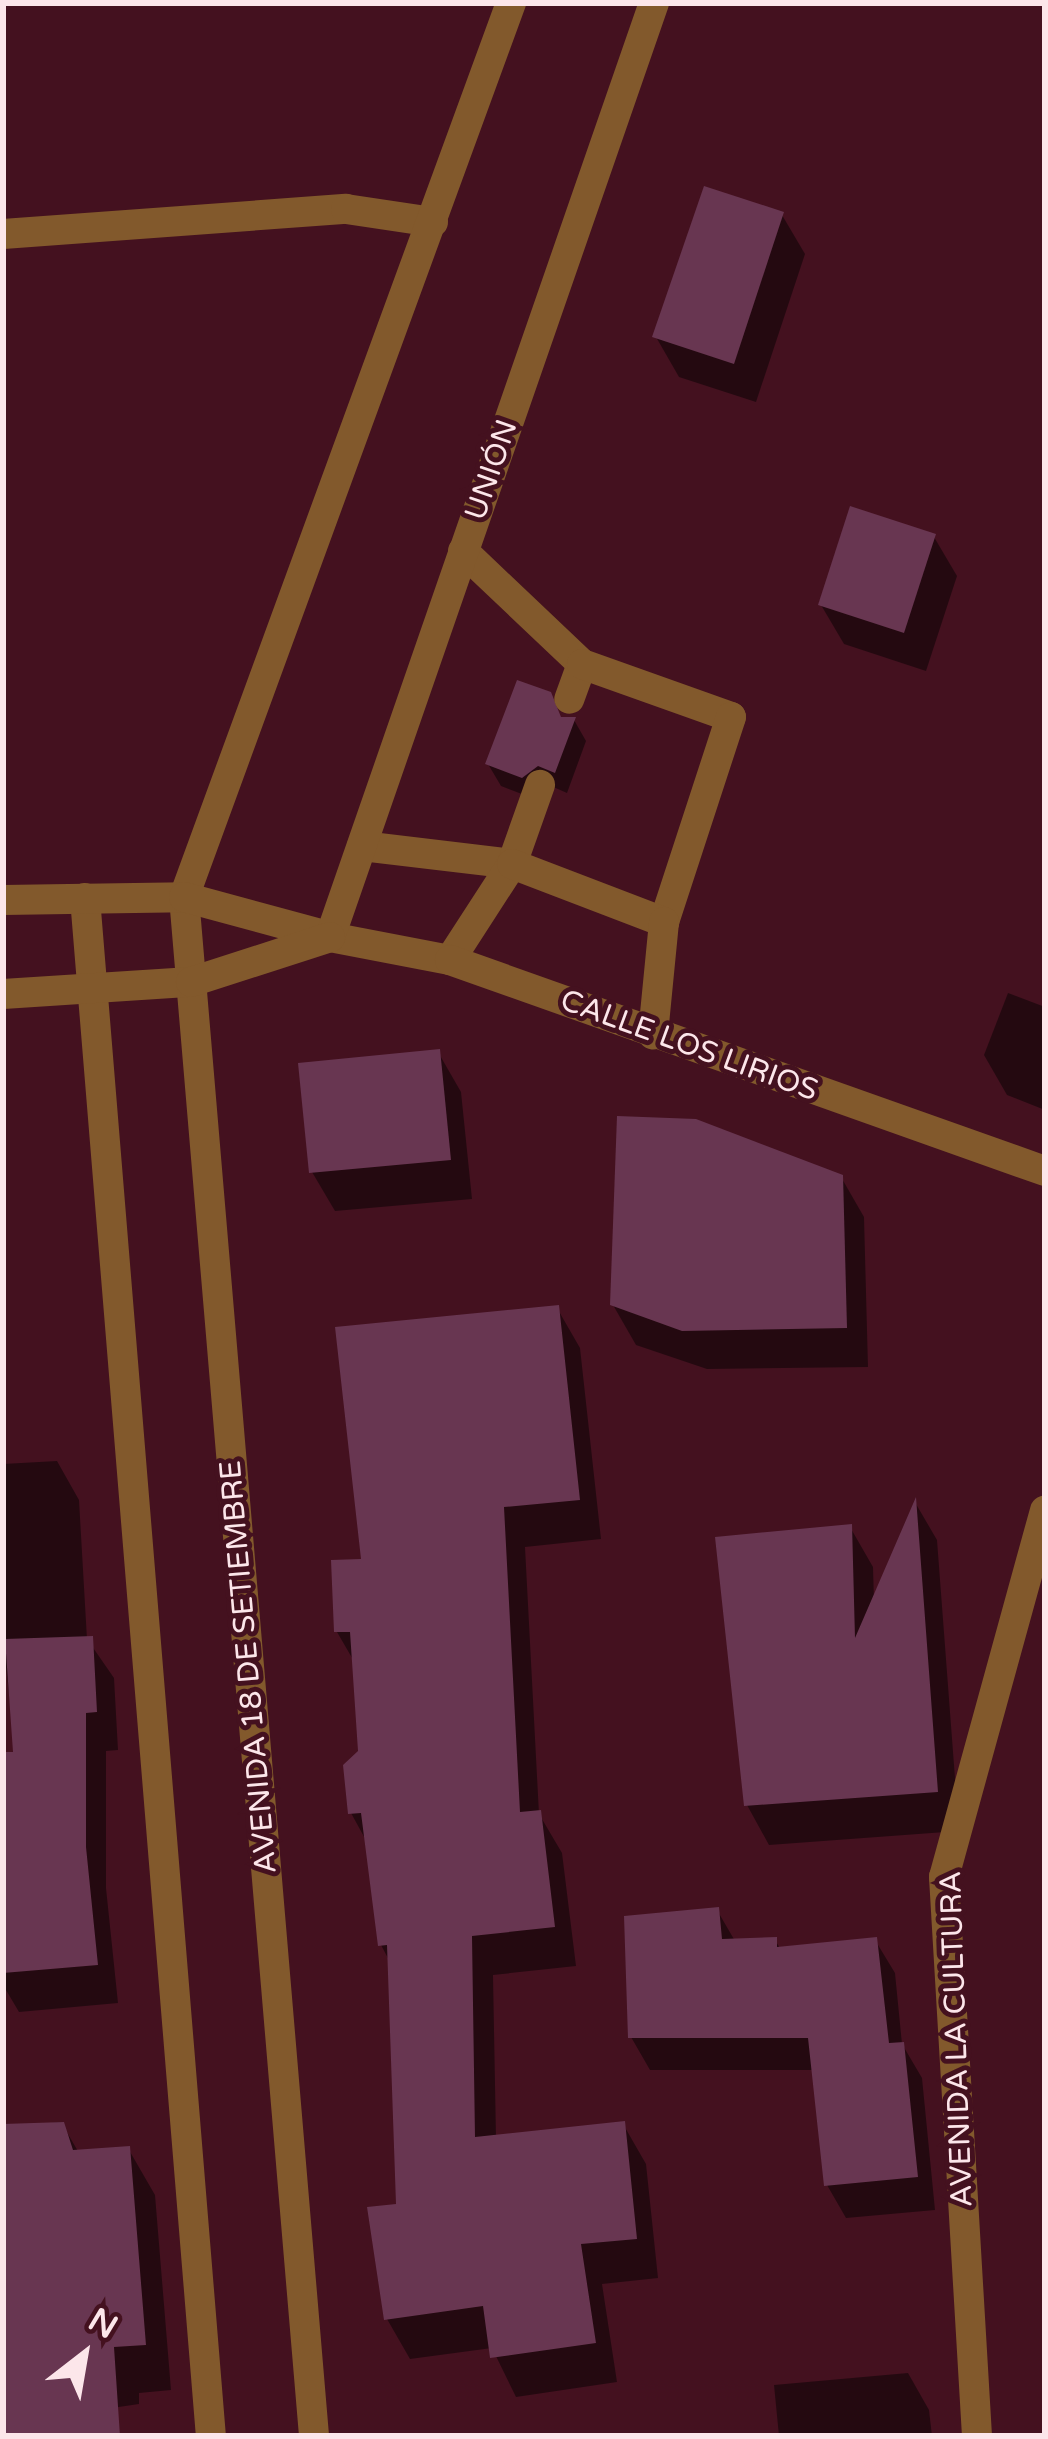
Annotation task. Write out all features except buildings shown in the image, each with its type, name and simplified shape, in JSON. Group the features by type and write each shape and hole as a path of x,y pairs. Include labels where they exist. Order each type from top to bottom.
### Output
{"street":[{"path":"184,897 511,3"},
{"name":"UNIÓN","path":"330,937 654,3"},
{"path":"3,234 346,209 434,222"},
{"path":"463,550 582,664 731,717 664,922 653,1034"},
{"path":"569,699 582,664"},
{"path":"449,960 512,864 540,785"},
{"path":"362,845 512,864 664,922"},
{"name":"CALLE LOS LIRIOS","path":"3,900 184,897 330,937 449,960 1045,1171"},
{"name":"AVENIDA 18 DE SETIEMBRE","path":"184,897 314,2436"},
{"path":"85,898 212,2436"},
{"path":"3,994 191,982 330,937"},
{"name":"AVENIDA LA CULTURA","path":"977,2436 944,1877 1045,1511"}]}
